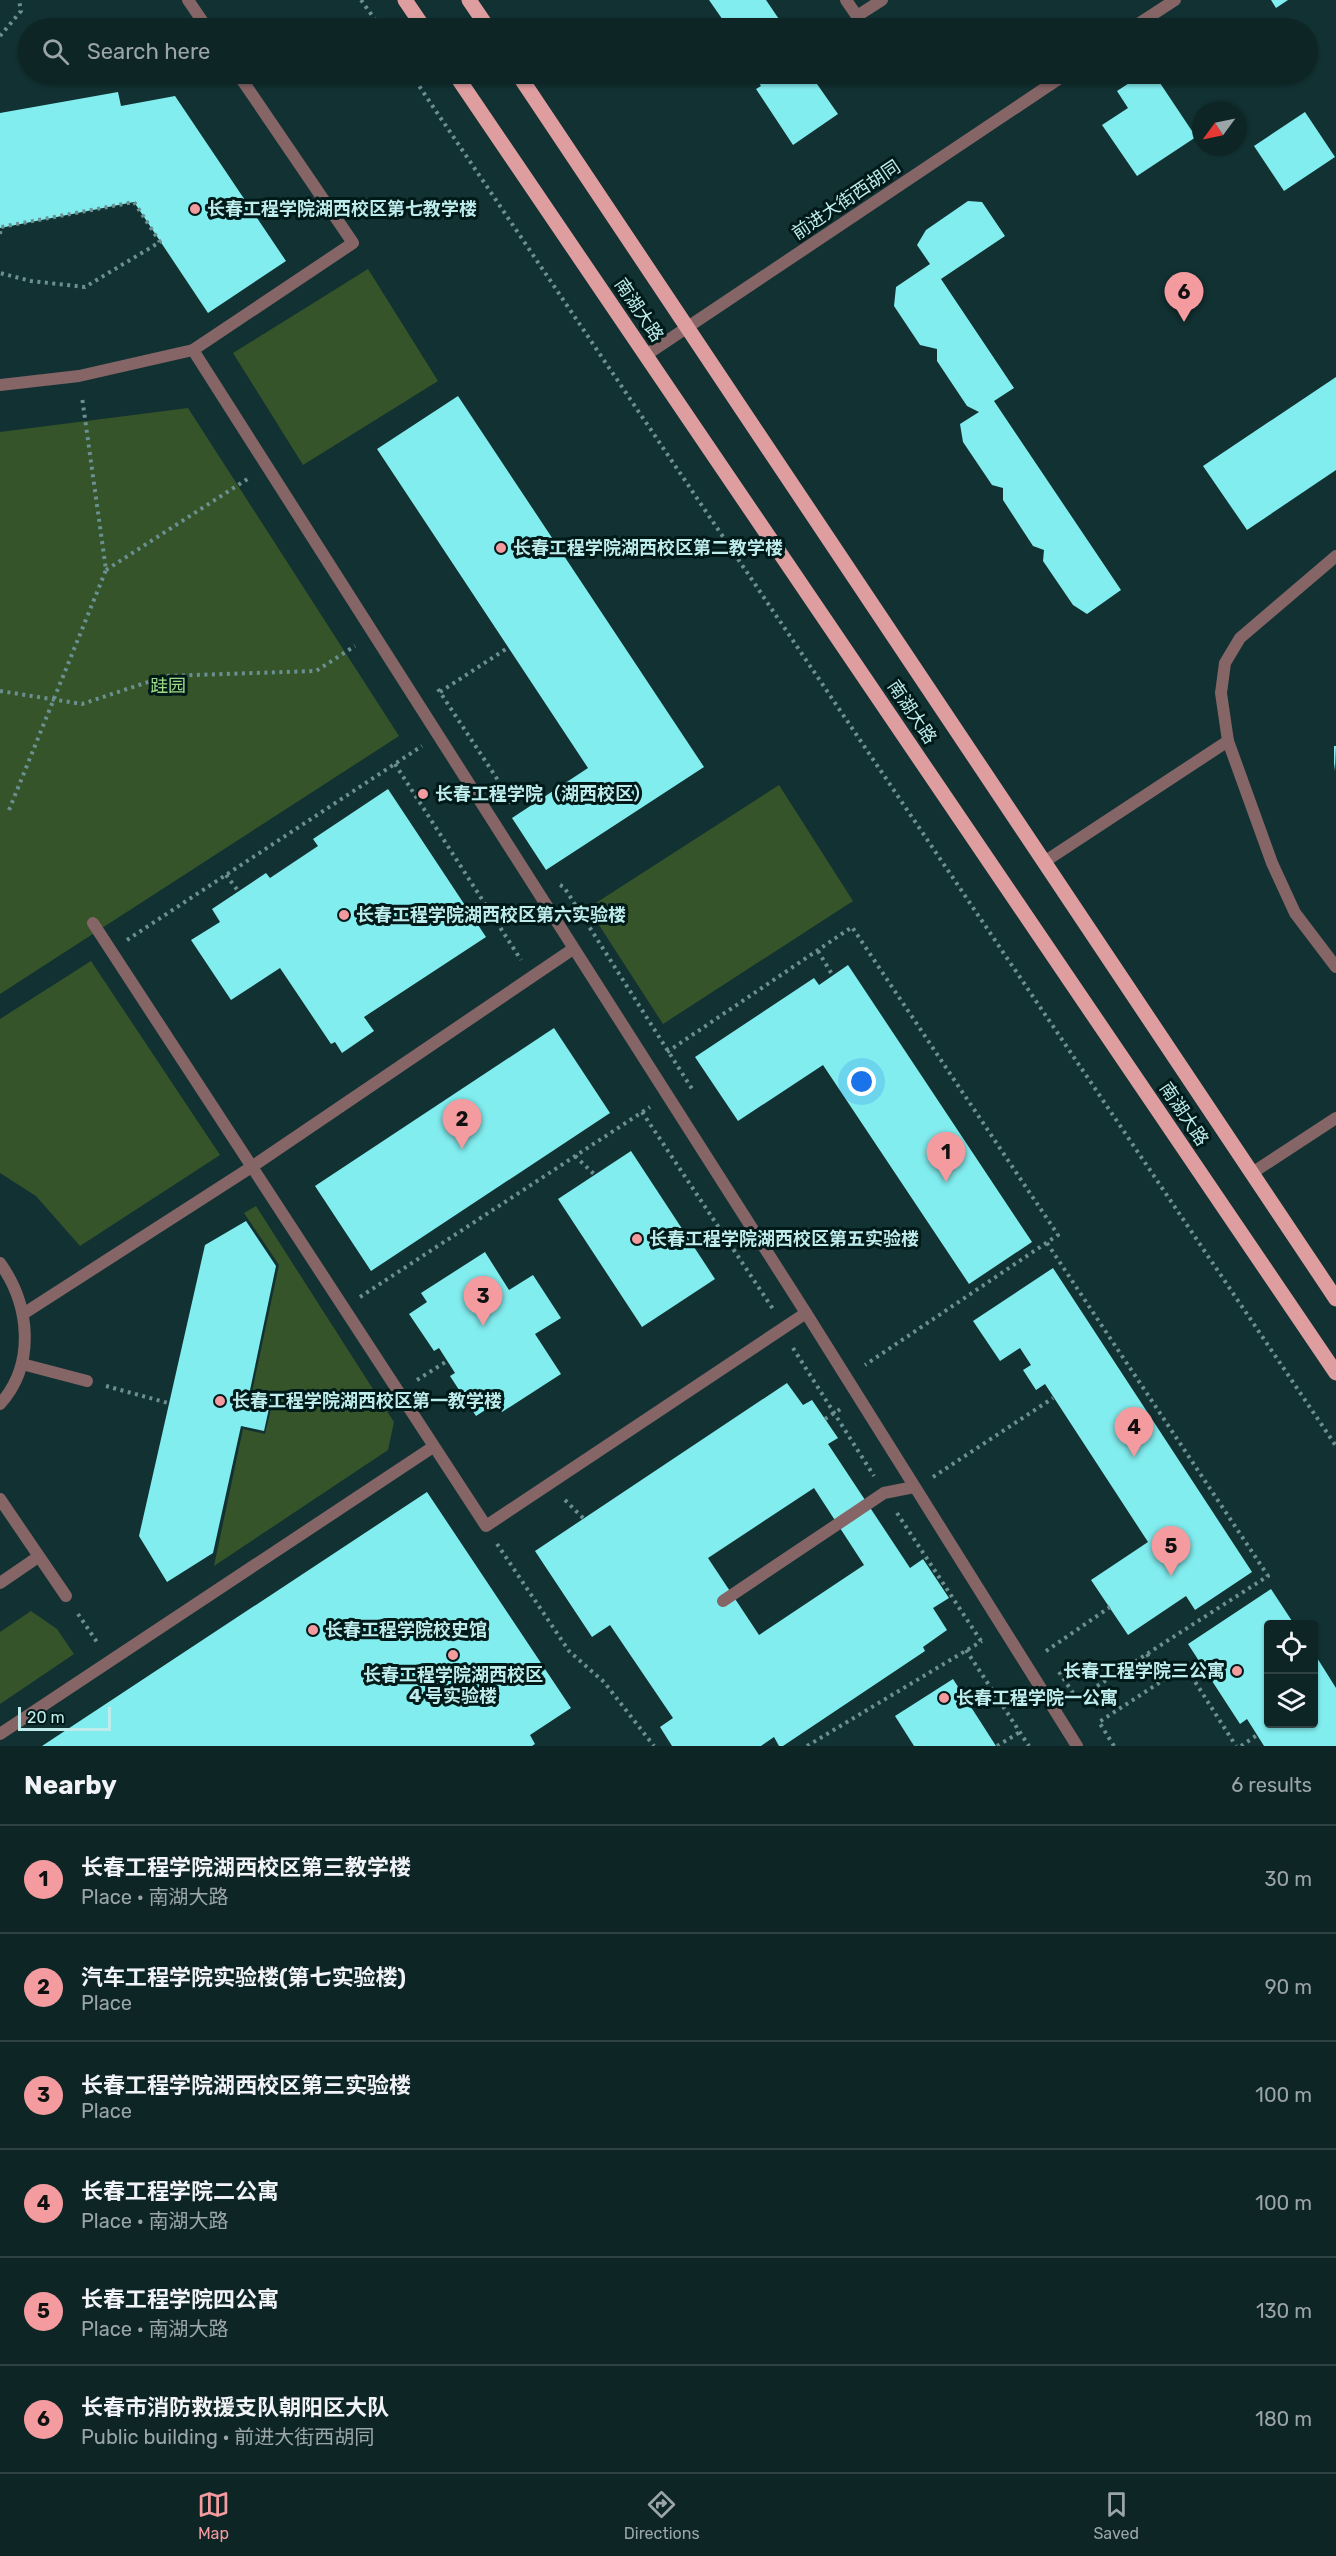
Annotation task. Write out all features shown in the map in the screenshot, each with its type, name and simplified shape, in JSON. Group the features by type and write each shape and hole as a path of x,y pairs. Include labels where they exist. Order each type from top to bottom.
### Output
{"main road":[{"path":"405,0 417,18"},
{"path":"469,0 481,18"},
{"name":"南湖大路","path":"462,84 1336,1373"},
{"name":"南湖大路","path":"525,84 1336,1299"}],"street":[{"path":"188,0 200,18"},
{"path":"846,0 857,16 882,0"},
{"path":"1147,18 1175,0"},
{"path":"0,385 79,376 193,350 353,243 245,84"},
{"name":"前进大街西胡同","path":"646,355 1051,84"},
{"path":"193,350 646,1065 806,1313 1077,1746"},
{"path":"1336,556 1240,638 1225,663 1221,693 1228,741 1272,863 1295,913 1336,967"},
{"path":"1044,862 1228,741"},
{"path":"93,923 486,1526 806,1313"},
{"path":"23,1314 253,1166 573,949"},
{"path":"1252,1173 1336,1118"},
{"path":"0,1263 19,1294 26,1328 22,1364 9,1394 0,1404"},
{"path":"22,1364 87,1381"},
{"path":"0,1734 433,1447"},
{"path":"723,1601 884,1493 914,1487"},
{"path":"0,1500 66,1596"},
{"path":"0,1583 38,1557"}],"path":[{"path":"0,36 21,11 19,0"},
{"path":"361,0 374,18"},
{"path":"418,84 1336,1446"},
{"path":"0,234 2,228 134,202 160,242 85,287 31,281 0,273"},
{"path":"9,810 106,570 79,376"},
{"path":"106,570 267,466"},
{"path":"0,691 82,704 166,676 316,671 373,634"},
{"path":"440,692 509,647"},
{"path":"111,951 437,735"},
{"path":"395,764 532,976"},
{"path":"226,875 239,892"},
{"path":"646,1065 852,927 1058,1235 862,1367"},
{"path":"818,951 833,976"},
{"path":"345,1307 666,1096"},
{"path":"642,1112 775,1312"},
{"path":"575,1156 595,1175"},
{"path":"1047,1243 1268,1576 1057,1713"},
{"path":"783,1354 793,1348 981,1641"},
{"path":"399,1392 447,1361"},
{"path":"87,1381 168,1403"},
{"path":"914,1487 1053,1398"},
{"path":"573,1492 563,1498 584,1519"},
{"path":"486,1526 569,1651 604,1682 654,1746"},
{"path":"66,1596 109,1661"},
{"path":"1046,1651 1110,1607"},
{"path":"807,1746 1002,1627"},
{"path":"966,1650 1029,1746"},
{"path":"1147,1654 1162,1681"},
{"path":"1114,1746 1099,1722 1185,1666 1236,1746"},
{"path":"998,1746 1020,1732"},
{"path":"1241,1746 1257,1735"}],"green space":[{"path":"368,269 438,381 303,465 233,353"},
{"name":"跬园","path":"188,408 399,736 0,994 0,432"},
{"path":"779,785 853,901 663,1024 588,908"},
{"path":"91,961 220,1155 80,1246 36,1196 0,1173 0,1019"},
{"path":"256,1206 394,1422 388,1450 214,1566 243,1429 265,1434 274,1397 252,1392 279,1265 244,1213"},
{"path":"31,1611 57,1629 74,1654 0,1704 0,1632"}],"building":[{"path":"709,0 766,0 778,18 722,18"},
{"path":"1271,0 1288,0 1276,8"},
{"path":"760,84 817,84 838,114 793,145 756,89 761,86"},
{"path":"1128,84 1161,84 1192,131 1192,140 1137,176 1102,125 1128,108 1117,91"},
{"name":"长春工程学院湖西校区第七教学楼","path":"118,92 121,106 175,96 286,261 208,313 134,202 0,228 0,113"},
{"path":"1305,112 1335,157 1284,191 1254,146"},
{"path":"968,201 982,202 1005,236 941,279 1014,388 994,401 1121,590 1087,614 1073,605 1043,561 1044,550 1033,546 1003,500 1003,488 992,485 963,442 960,424 979,412 967,406 937,361 937,349 920,345 894,306 896,287 930,264 917,245 926,230"},
{"path":"1336,377 1336,470 1247,530 1203,466"},
{"name":"长春工程学院湖西校区第二教学楼","path":"458,396 704,767 546,870 512,818 588,768 377,449"},
{"path":"1334,746 1336,746 1335,771 1334,763"},
{"name":"长春工程学院湖西校区第六实验楼","path":"388,789 486,937 364,1017 374,1031 342,1053 335,1042 331,1044 280,968 231,1000 191,940 220,922 212,909 266,873 270,878 318,846 313,839"},
{"path":"848,965 1032,1242 969,1284 823,1065 738,1121 695,1057 814,978 819,985"},
{"path":"554,1028 610,1113 371,1271 315,1186"},
{"name":"长春工程学院湖西校区第五实验楼","path":"631,1151 715,1279 642,1327 558,1199"},
{"name":"长春工程学院湖西校区第一教学楼","path":"246,1221 276,1266 249,1395 271,1399 264,1431 241,1426 213,1553 167,1582 139,1536 205,1245"},
{"path":"485,1252 509,1290 533,1275 561,1318 535,1334 561,1374 502,1412 496,1403 476,1416 450,1376 455,1373 439,1348 434,1351 409,1314 427,1302 421,1293"},
{"path":"1053,1268 1252,1572 1195,1610 1186,1596 1128,1635 1091,1580 1148,1542 1045,1384 1036,1390 1023,1370 1031,1365 1020,1348 1000,1361 973,1321"},
{"path":"787,1383 803,1405 812,1400 838,1438 828,1444 910,1568 923,1559 949,1598 933,1608 947,1630 923,1647 925,1651 783,1746 779,1746 774,1737 761,1746 672,1746 660,1727 673,1718 610,1625 592,1637 535,1551","holes":["814,1488 864,1565 759,1635 708,1558"]},
{"path":"427,1492 571,1708 530,1735 535,1744 532,1746 42,1746"},
{"name":"长春工程学院三公寓","path":"1271,1589 1291,1620 1264,1620 1264,1728 1318,1728 1318,1659 1336,1688 1336,1746 1264,1746 1247,1719 1240,1724 1188,1644"},
{"name":"长春工程学院一公寓","path":"953,1679 996,1746 914,1746 895,1716"}],"place":[{"name":"长春工程学院湖西校区第七教学楼","path":"195,209"},
{"name":"长春市消防救援支队朝阳区大队","path":"1184,322"},
{"name":"长春工程学院湖西校区第二教学楼","path":"501,548"},
{"name":"长春工程学院（湖西校区）","path":"423,794"},
{"name":"长春工程学院湖西校区第六实验楼","path":"344,915"},
{"name":"汽车工程学院实验楼(第七实验楼)","path":"462,1149"},
{"name":"长春工程学院湖西校区第三教学楼","path":"946,1182"},
{"name":"长春工程学院湖西校区第五实验楼","path":"637,1239"},
{"name":"长春工程学院湖西校区第三实验楼","path":"483,1326"},
{"name":"长春工程学院湖西校区第一教学楼","path":"220,1401"},
{"name":"长春工程学院二公寓","path":"1134,1457"},
{"name":"长春工程学院四公寓","path":"1171,1576"},
{"name":"长春工程学院校史馆","path":"313,1630"},
{"name":"长春工程学院湖西校区 4 号实验楼","path":"453,1655"},
{"name":"长春工程学院三公寓","path":"1237,1671"},
{"name":"长春工程学院一公寓","path":"944,1698"}]}
